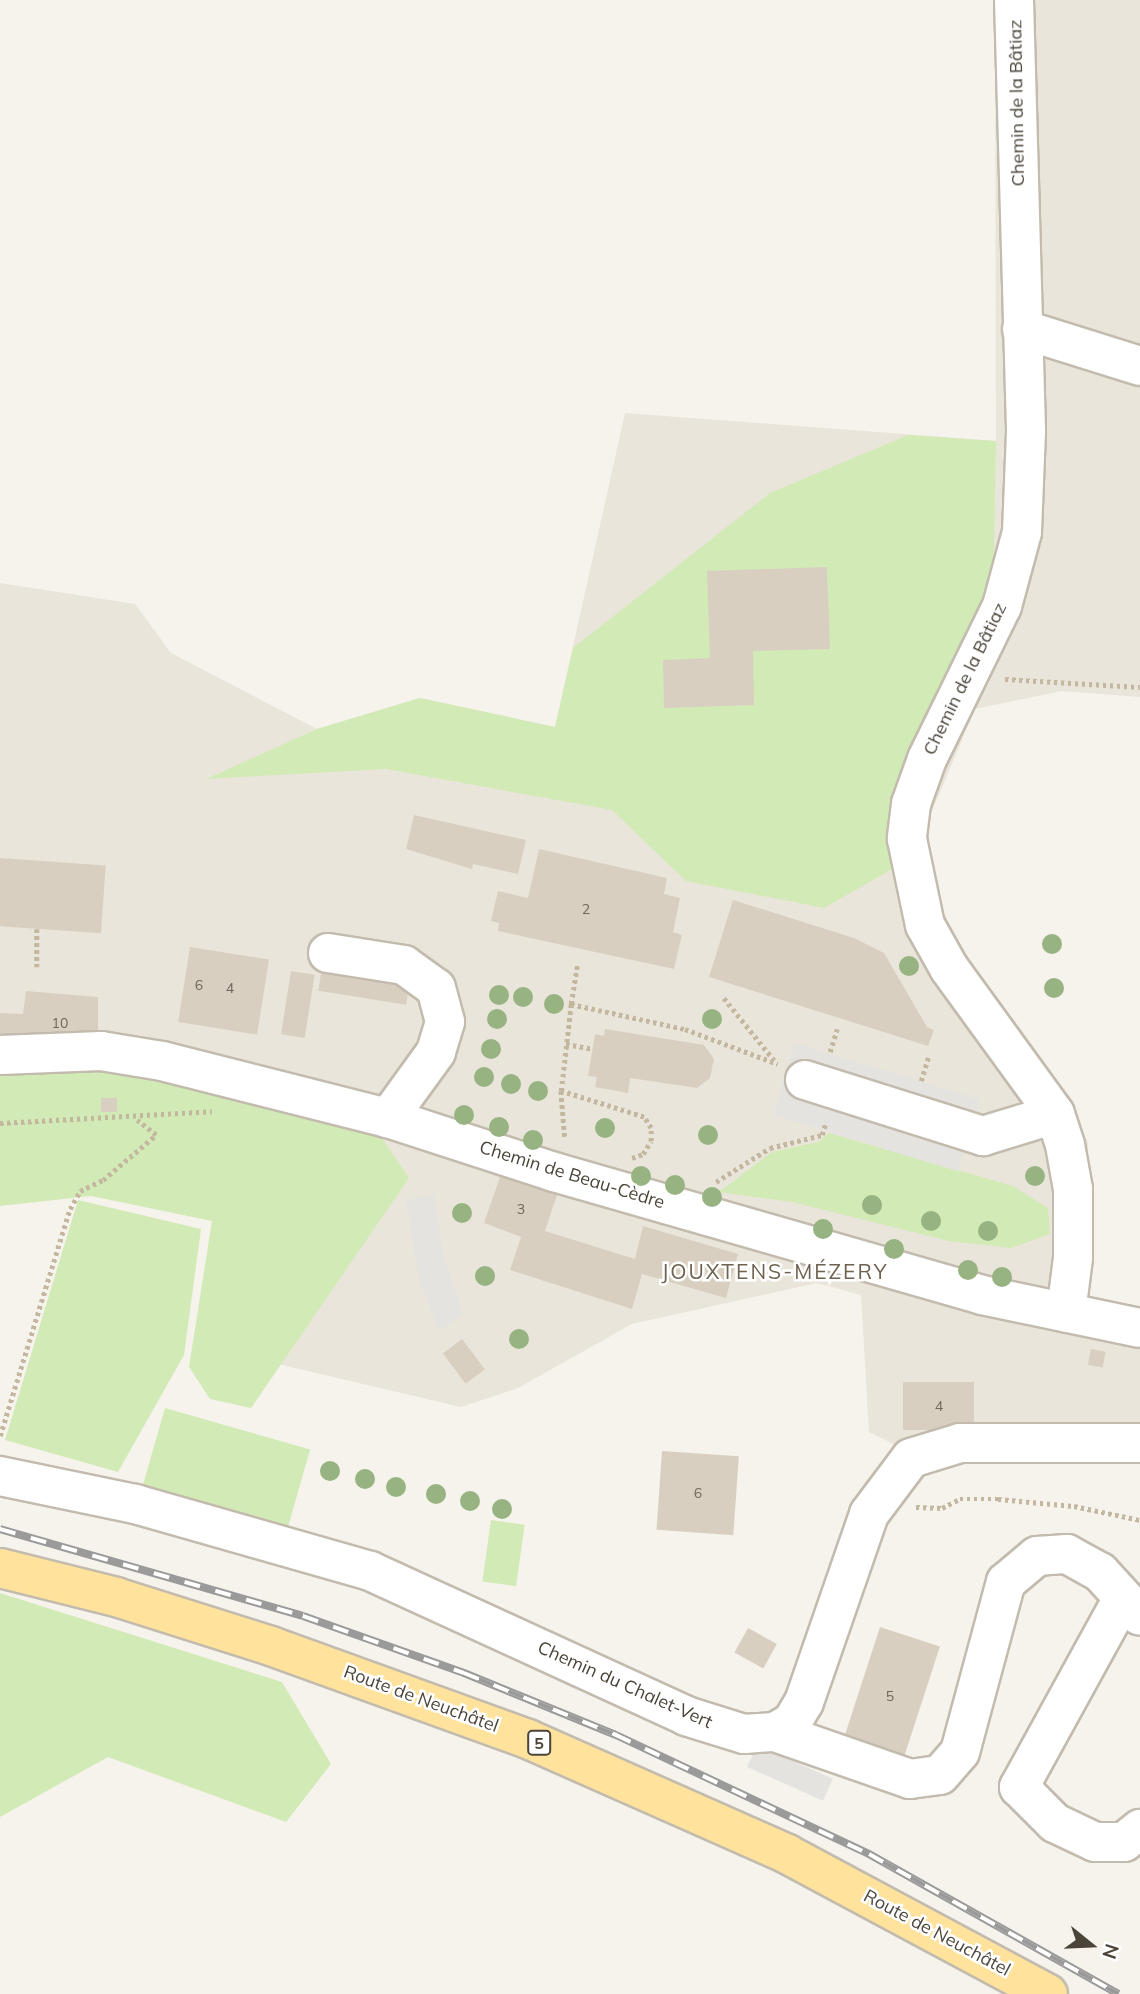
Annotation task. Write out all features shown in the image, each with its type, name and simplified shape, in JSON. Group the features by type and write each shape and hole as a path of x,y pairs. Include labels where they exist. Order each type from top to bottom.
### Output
{"main road":[{"name":"Route de Neuchâtel","path":"0,1568 117,1597 271,1646 528,1739 787,1854 1048,1994"}],"street":[{"name":"Chemin de la Bâtiaz","path":"1014,0 1026,432 1022,532 1002,606 966,675 911,804 907,839 925,925 949,968 1055,1114 1073,1189 1073,1258 1066,1313"},
{"path":"1022,329 1140,366"},
{"path":"328,953 404,965 436,988 445,1022 436,1052 388,1118"},
{"name":"Chemin de Beau-Cèdre","path":"0,1055 101,1051 135,1055 388,1118 571,1177 982,1295 1140,1328"},
{"path":"807,1077 983,1136 1055,1114"},
{"path":"775,1732 792,1722 804,1702 869,1514 911,1458 960,1443 1140,1443"},
{"name":"Chemin du Chalet-Vert","path":"0,1476 135,1504 370,1571 686,1716 744,1734 775,1732"},
{"path":"775,1732 910,1779 940,1776 960,1752 1006,1582 1037,1556 1067,1554 1100,1572 1131,1607 1019,1787 1055,1823 1095,1842 1124,1842 1140,1829"}],"path":[{"path":"966,675 1140,687"},
{"path":"37,929 37,967"},
{"path":"565,1137 561,1091 577,965"},
{"path":"717,1182 770,1148 822,1135 807,1077 724,998"},
{"path":"571,1004 685,1029 760,1054 807,1077"},
{"path":"566,1044 593,1049"},
{"path":"561,1091 644,1117 651,1128 651,1141 643,1154 627,1160"},
{"path":"0,1123 136,1119 156,1135 103,1180 80,1191 69,1209 0,1436"},
{"path":"911,1516 917,1507 998,1499 1074,1506 1140,1520"}],"shaded area":[{"path":"995,0 1140,0 1140,697 1062,691 975,709 920,840 945,929 1088,1142 1090,1300 1140,1306 1140,1447 920,1457 869,1432 861,1295 817,1283 632,1324 518,1388 461,1407 278,1364 409,1178 161,1068 0,1075 0,583 135,604 171,653 317,729 420,698 555,727 625,413 996,441"},
{"path":"795,1043 980,1099 958,1171 773,1115"},
{"path":"434,1195 443,1254 463,1313 439,1331 418,1275 406,1200"},
{"path":"757,1745 833,1779 823,1801 747,1767"}],"green space":[{"path":"908,435 996,441 992,647 894,868 824,908 686,881 612,810 386,769 206,779 317,729 420,698 555,727 573,648 770,493"},
{"path":"161,1068 375,1128 409,1178 251,1408 210,1399 189,1367 212,1221 91,1196 0,1206 0,1075"},
{"path":"829,1133 1013,1186 1048,1208 1050,1234 1011,1248 949,1241 792,1202 719,1192 772,1152 818,1142"},
{"path":"78,1200 201,1229 184,1355 118,1472 5,1440"},
{"path":"165,1408 310,1450 287,1529 142,1488"},
{"path":"491,1520 525,1525 516,1586 482,1581"},
{"path":"0,1593 282,1682 331,1764 286,1822 108,1757 0,1817"}],"building":[{"path":"827,567 830,649 753,651 754,705 664,708 663,660 710,658 707,571"},
{"path":"414,815 526,840 518,874 473,864 472,869 406,849"},
{"path":"539,849 667,878 664,894 680,898 673,932 682,935 674,969 498,931 499,923 491,921 498,891 528,898"},
{"path":"0,858 106,865 101,933 0,926"},
{"path":"733,900 854,938 884,953 927,1027 934,1030 928,1046 709,977"},
{"path":"190,947 269,960 257,1035 178,1022"},
{"path":"322,967 410,981 406,1005 318,991"},
{"path":"291,971 315,975 305,1038 281,1034"},
{"path":"26,991 98,997 98,1044 0,1047 0,1013 23,1014"},
{"path":"605,1029 704,1045 714,1059 710,1078 697,1088 630,1078 628,1093 595,1087 597,1077 588,1076 595,1034 604,1036"},
{"path":"101,1098 117,1098 117,1112 101,1112"},
{"path":"501,1174 557,1195 545,1231 635,1259 643,1226 738,1254 726,1298 642,1274 632,1309 510,1270 521,1237 484,1223"},
{"path":"462,1339 485,1369 466,1384 443,1353"},
{"path":"1091,1349 1106,1352 1103,1368 1088,1365"},
{"path":"903,1382 974,1382 974,1430 903,1430"},
{"path":"662,1451 739,1456 733,1535 656,1530"},
{"path":"880,1627 940,1646 902,1764 842,1745"},
{"path":"748,1628 777,1644 763,1668 734,1652"}],"railway":[{"path":"0,1529 303,1616 464,1673 616,1735 869,1854 1118,1994"}],"district":[{"name":"JOUXTENS-MÉZERY","path":"775,1271"}]}
